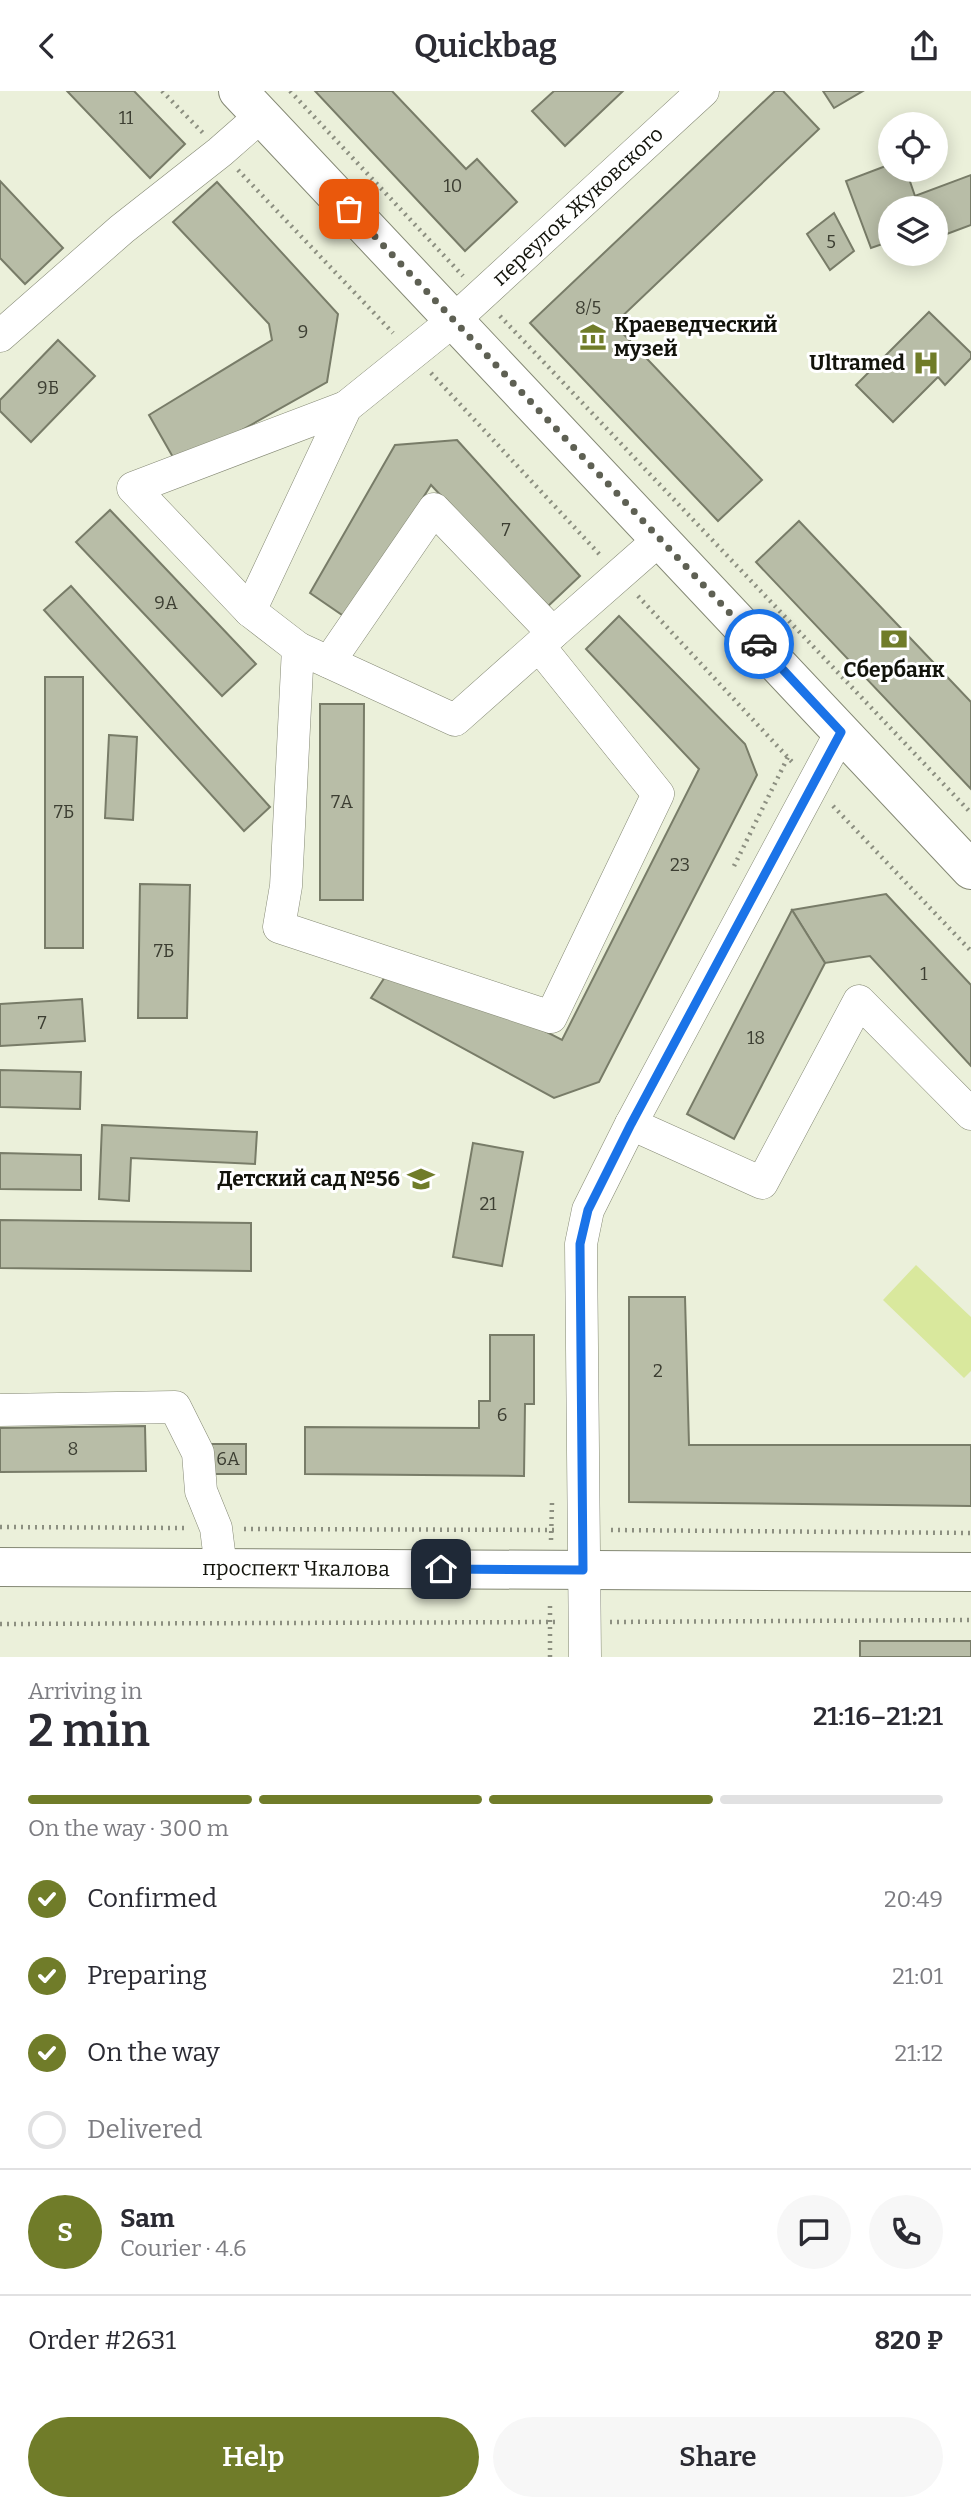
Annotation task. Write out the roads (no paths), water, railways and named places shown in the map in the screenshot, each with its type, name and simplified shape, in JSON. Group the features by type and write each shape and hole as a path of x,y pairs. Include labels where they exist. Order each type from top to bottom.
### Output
{"main road":[{"path":"250,103 467,308 660,539 971,870"},
{"name":"проспект Чкалова","path":"0,1567 971,1572"}],"street":[{"name":"переулок Жуковского","path":"346,407 467,308 703,91"},
{"path":"0,336 122,229 220,152 250,103"},
{"path":"346,407 133,488 250,611 298,648 455,720 660,539"},
{"path":"250,611 346,407"},
{"path":"298,648 286,886 279,927 551,1017 658,794 546,639 434,509 329,662"},
{"path":"585,1657 580,1244 588,1210 631,1124 841,732"},
{"path":"631,1124 762,1183 859,1001 971,1114"},
{"path":"0,1410 175,1407 198,1453 201,1491 216,1528 221,1568"}],"place":[{"name":"Краеведческий музей","path":"593,337"},
{"name":"Ultramed","path":"926,363"},
{"name":"Сбербанк","path":"894,639"},
{"name":"Детский сад №56","path":"421,1179"}]}
